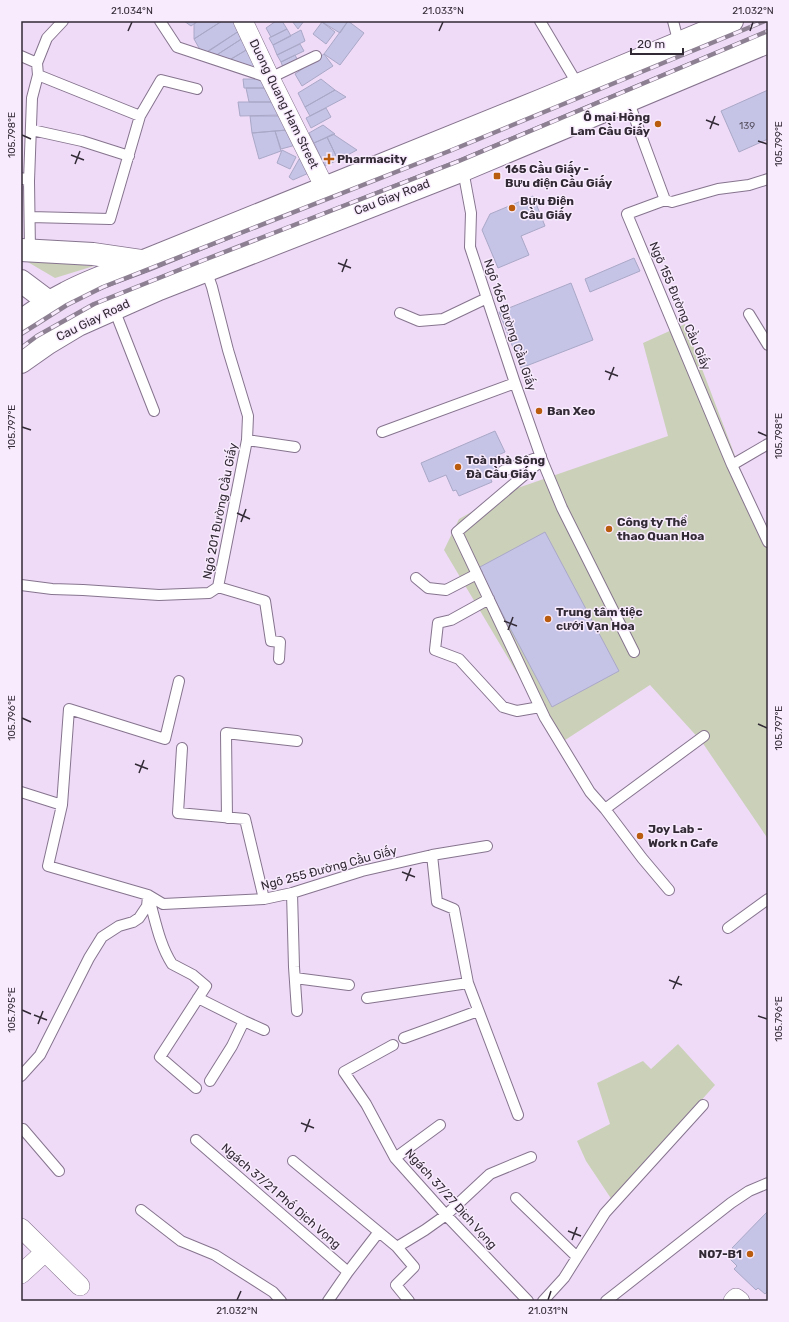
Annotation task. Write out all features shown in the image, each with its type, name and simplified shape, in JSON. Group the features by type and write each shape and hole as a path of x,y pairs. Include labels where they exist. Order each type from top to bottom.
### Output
{"main road":[{"path":"21,321 49,302 96,279 542,100 732,21"},
{"name":"Cau Giay Road","path":"21,362 48,343 72,329 114,309 206,270 462,170 768,42"},
{"path":"542,100 555,131"},
{"path":"26,250 93,254 144,261"},
{"path":"21,281 49,302"}],"street":[{"name":"Duong Quang Ham Street","path":"243,21 325,188"},
{"path":"21,1228 80,1286"},
{"path":"21,1274 45,1252"},
{"path":"733,1301 736,1298 740,1301"}],"lane":[{"path":"26,250 30,217 25,179 32,130 32,98 38,75 37,63 47,38 63,21"},
{"path":"160,21 177,47 270,78 316,56"},
{"path":"540,21 578,85"},
{"path":"673,21 679,44"},
{"path":"21,56 37,63"},
{"path":"38,75 140,116"},
{"path":"30,217 110,219 140,116 161,80 197,88"},
{"path":"628,100 664,200 672,202 718,189 749,185 768,180"},
{"path":"32,130 82,141 128,156"},
{"name":"Ngõ 165 Đường Cầu Giấy","path":"462,170 471,213 470,247 515,383 562,508 634,652"},
{"name":"Ngõ 155 Đường Cầu Giấy","path":"664,200 627,214 732,465 768,542"},
{"name":"Ngõ 201 Đường Cầu Giấy","path":"21,585 52,589 160,595 209,593 218,587 247,440 248,416 206,270"},
{"path":"400,313 420,321 443,319 487,298"},
{"path":"114,309 154,411"},
{"path":"748,314 764,329 768,346"},
{"path":"382,432 515,383"},
{"path":"247,440 295,447"},
{"path":"732,465 768,444"},
{"path":"503,471 542,458"},
{"path":"542,458 457,532 545,718 590,792 669,890"},
{"path":"416,578 428,588 446,590 477,574"},
{"path":"218,587 265,601 271,641 280,642 279,659"},
{"path":"489,599 451,620 438,623 435,650 459,659 503,707 517,711 540,707"},
{"path":"21,792 62,805 69,709 165,739 179,681"},
{"path":"228,818 226,733 297,741"},
{"path":"605,809 704,736"},
{"path":"182,748 178,813 245,819 264,899"},
{"name":"Ngõ 255 Đường Cầu Giấy","path":"62,805 48,866 148,895 163,904 264,899 292,893 362,870 432,855 487,846"},
{"path":"432,855 437,902 454,909 468,984 518,1115"},
{"path":"292,893 297,1011"},
{"path":"148,895 164,948 172,964 193,975 206,986 160,1057 196,1088"},
{"path":"21,1076 40,1055 89,958 102,937 119,926 133,922 139,918 147,906 148,895"},
{"path":"728,928 768,899"},
{"path":"295,978 349,985"},
{"path":"367,998 468,984"},
{"path":"198,998 264,1030"},
{"path":"404,1038 478,1011"},
{"path":"210,1081 232,1046 244,1021"},
{"name":"Ngách 37/27 Dịch Vọng","path":"393,1045 344,1072 366,1104 395,1158 446,1215 528,1301"},
{"path":"542,1301 564,1278 605,1213 703,1105"},
{"path":"395,1158 440,1125"},
{"path":"22,1129 59,1171"},
{"name":"Ngách 37/21 Phố Dịch Vọng","path":"196,1140 348,1272"},
{"path":"397,1247 446,1215 490,1174 531,1157"},
{"path":"293,1161 378,1233 397,1247 414,1267 396,1285 408,1301"},
{"path":"606,1301 730,1202 749,1191 768,1183"},
{"path":"516,1198 577,1257"},
{"path":"141,1210 182,1241 215,1255 273,1292 282,1301"},
{"path":"328,1301 378,1233"}],"green space":[{"path":"26,261 94,266 55,278"},
{"name":"Công ty Thể thao Quan Hoa","path":"685,324 768,538 768,839 702,742 650,685 559,744 444,550 459,519 509,491 668,436 643,343"},
{"path":"678,1044 715,1085 612,1200 586,1161 577,1141 610,1124 597,1083 643,1061 651,1069"}],"building":[{"path":"184,21 198,21 191,26"},
{"path":"198,21 222,21 194,39 194,24"},
{"path":"222,21 234,21 239,31 203,55 194,39"},
{"path":"276,21 282,21 287,29 271,37 266,28"},
{"path":"292,21 304,21 298,29"},
{"path":"348,21 340,33 322,22"},
{"path":"348,21 364,33 340,65 324,54"},
{"path":"322,22 335,32 326,44 313,34"},
{"path":"287,29 291,36 273,45 269,38"},
{"path":"301,30 305,41 277,55 273,45"},
{"path":"239,31 243,38 212,58 208,51"},
{"path":"243,38 248,49 224,63 212,58"},
{"path":"300,44 304,51 281,62 277,55"},
{"path":"248,49 258,68 251,71 228,61"},
{"path":"324,54 333,66 302,86 295,74"},
{"path":"295,55 299,63 284,70 281,62"},
{"path":"243,79 265,79 270,88 244,88"},
{"path":"321,79 335,90 305,107 298,93"},
{"path":"246,88 270,88 276,102 249,102"},
{"path":"335,90 346,97 310,116 305,107"},
{"path":"768,90 768,139 739,152 721,111"},
{"path":"238,102 276,102 281,115 240,116"},
{"path":"326,108 331,117 311,128 306,118"},
{"path":"250,116 281,116 287,130 252,133"},
{"path":"323,125 335,134 314,143 309,133"},
{"path":"287,130 296,145 281,149 275,131"},
{"path":"275,131 281,151 259,159 252,133"},
{"path":"333,134 357,150 338,160 327,137"},
{"path":"327,137 338,160 325,166 314,143"},
{"path":"282,150 296,157 290,169 277,163"},
{"path":"302,154 311,172 293,180 289,177"},
{"path":"533,196 545,226 521,236 529,255 498,268 482,230 490,214"},
{"path":"634,258 640,271 590,292 585,279"},
{"path":"571,283 593,340 521,368 499,312"},
{"name":"Toà nhà Sông Đà Cầu Giấy","path":"495,431 505,452 490,459 496,472 489,475 492,482 459,496 456,490 453,491 446,475 429,482 421,463"},
{"name":"Trung tâm tiệc cưới Vạn Hoa","path":"545,532 619,671 552,707 478,568"},
{"name":"N07-B1","path":"767,1212 768,1291 765,1294 758,1288 756,1290 734,1269 737,1266 729,1258 735,1251 732,1248"}],"railway":[{"path":"21,334 67,305 103,287 452,150 765,21"},
{"path":"21,348 37,336 94,304 459,161 768,31"}],"place":[{"name":"Ô mai Hồng Lam Cầu Giấy","path":"658,124"},
{"name":"Pharmacity","path":"329,159"},
{"name":"165 Cầu Giấy - Bưu điện Cầu Giấy","path":"497,176"},
{"name":"Bưu Điện Cầu Giấy","path":"512,208"},
{"name":"Ban Xeo","path":"539,411"},
{"name":"Toà nhà Sông Đà Cầu Giấy","path":"458,467"},
{"name":"Công ty Thể thao Quan Hoa","path":"609,529"},
{"name":"Trung tâm tiệc cưới Vạn Hoa","path":"548,619"},
{"name":"Joy Lab - Work n Cafe","path":"640,836"},
{"name":"N07-B1","path":"750,1254"}]}
